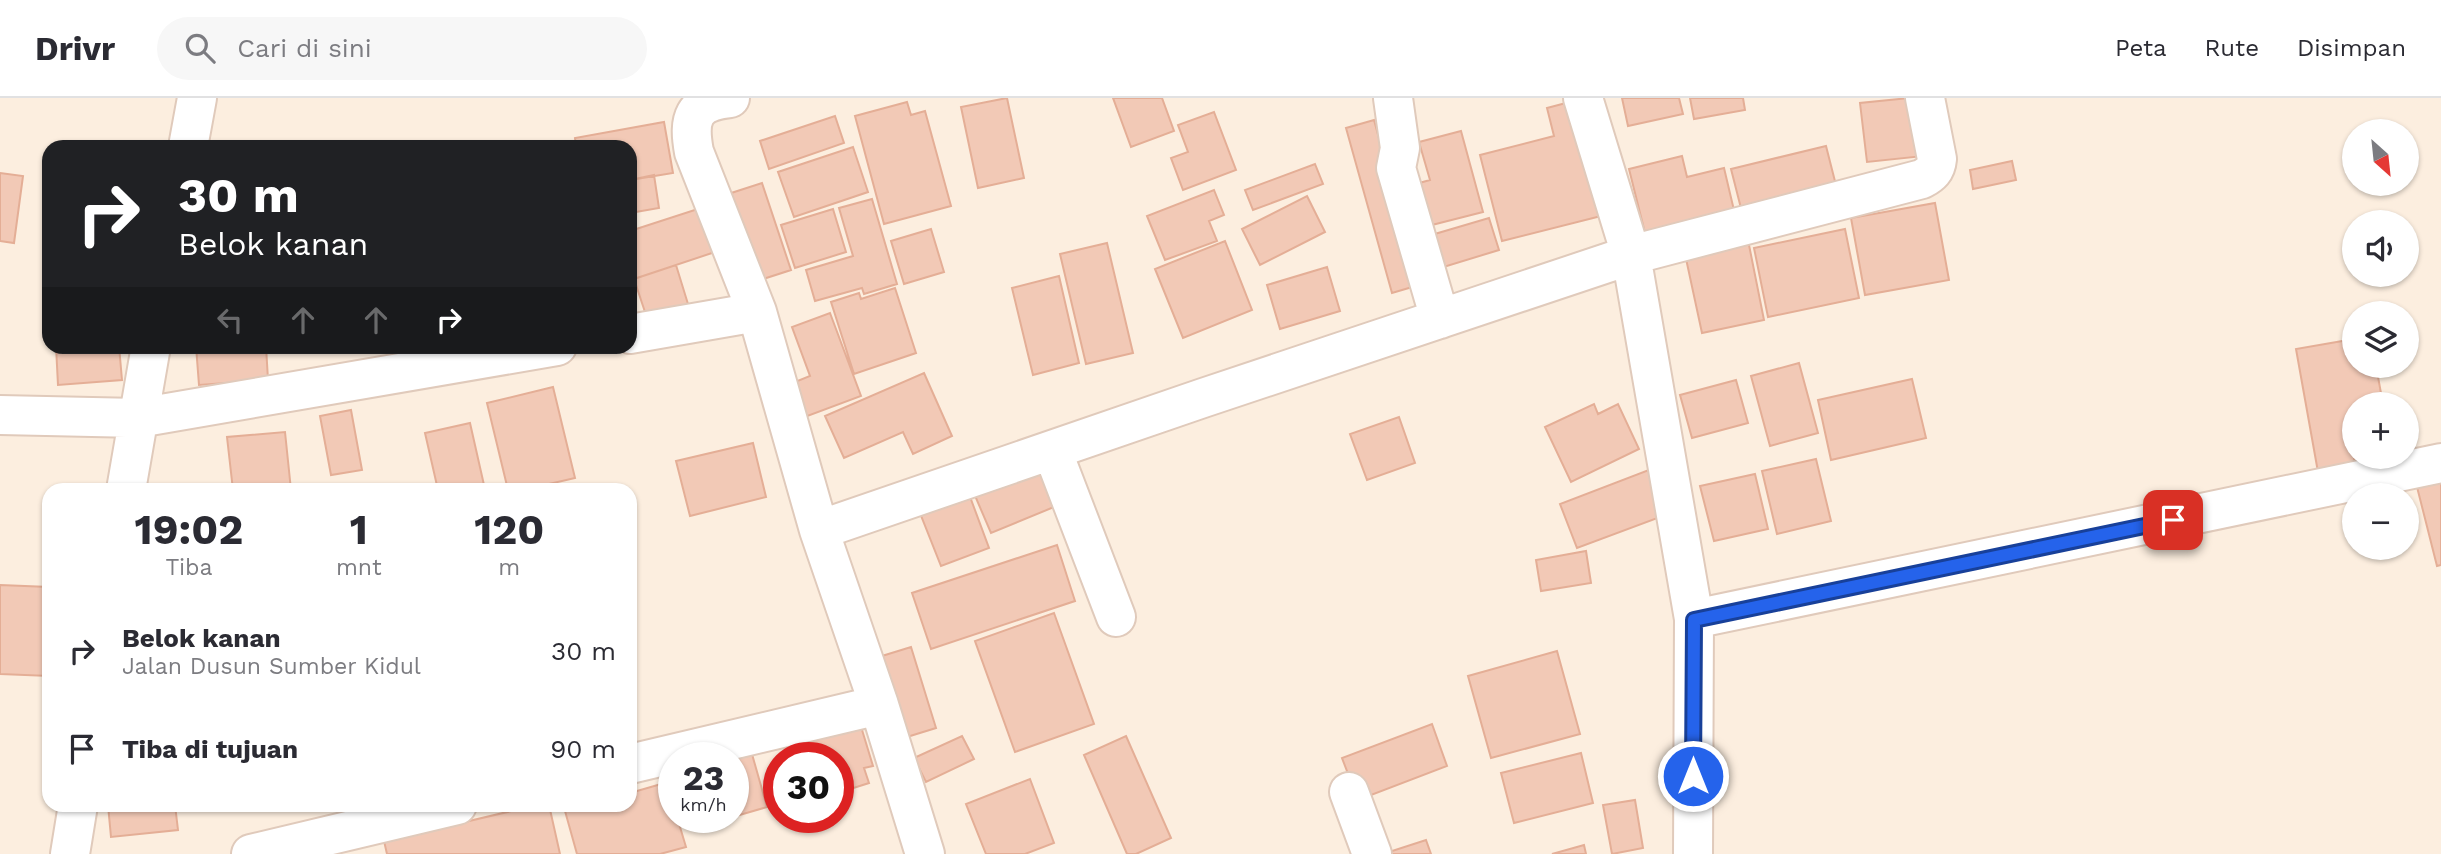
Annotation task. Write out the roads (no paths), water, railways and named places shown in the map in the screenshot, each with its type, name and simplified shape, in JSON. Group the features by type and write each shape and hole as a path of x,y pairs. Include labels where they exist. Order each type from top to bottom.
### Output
{"street":[{"path":"189,140 197,98"},
{"path":"730,98 717,99 696,111 690,127 694,152 757,312 819,530 879,705 925,854"},
{"path":"1393,98 1401,148 1396,168 1440,319"},
{"path":"1583,98 1631,255 1694,620 1693,854"},
{"path":"819,530 1631,255 1922,179 1936,167 1937,159 1925,98"},
{"path":"637,333 757,312"},
{"path":"128,483 150,354"},
{"path":"0,415 138,418 510,354"},
{"path":"1052,450 1116,617"},
{"path":"1694,620 2441,463"},
{"path":"637,762 879,705"},
{"path":"1349,792 1372,854"},
{"path":"70,854 77,812"},
{"path":"251,854 428,812"}]}
